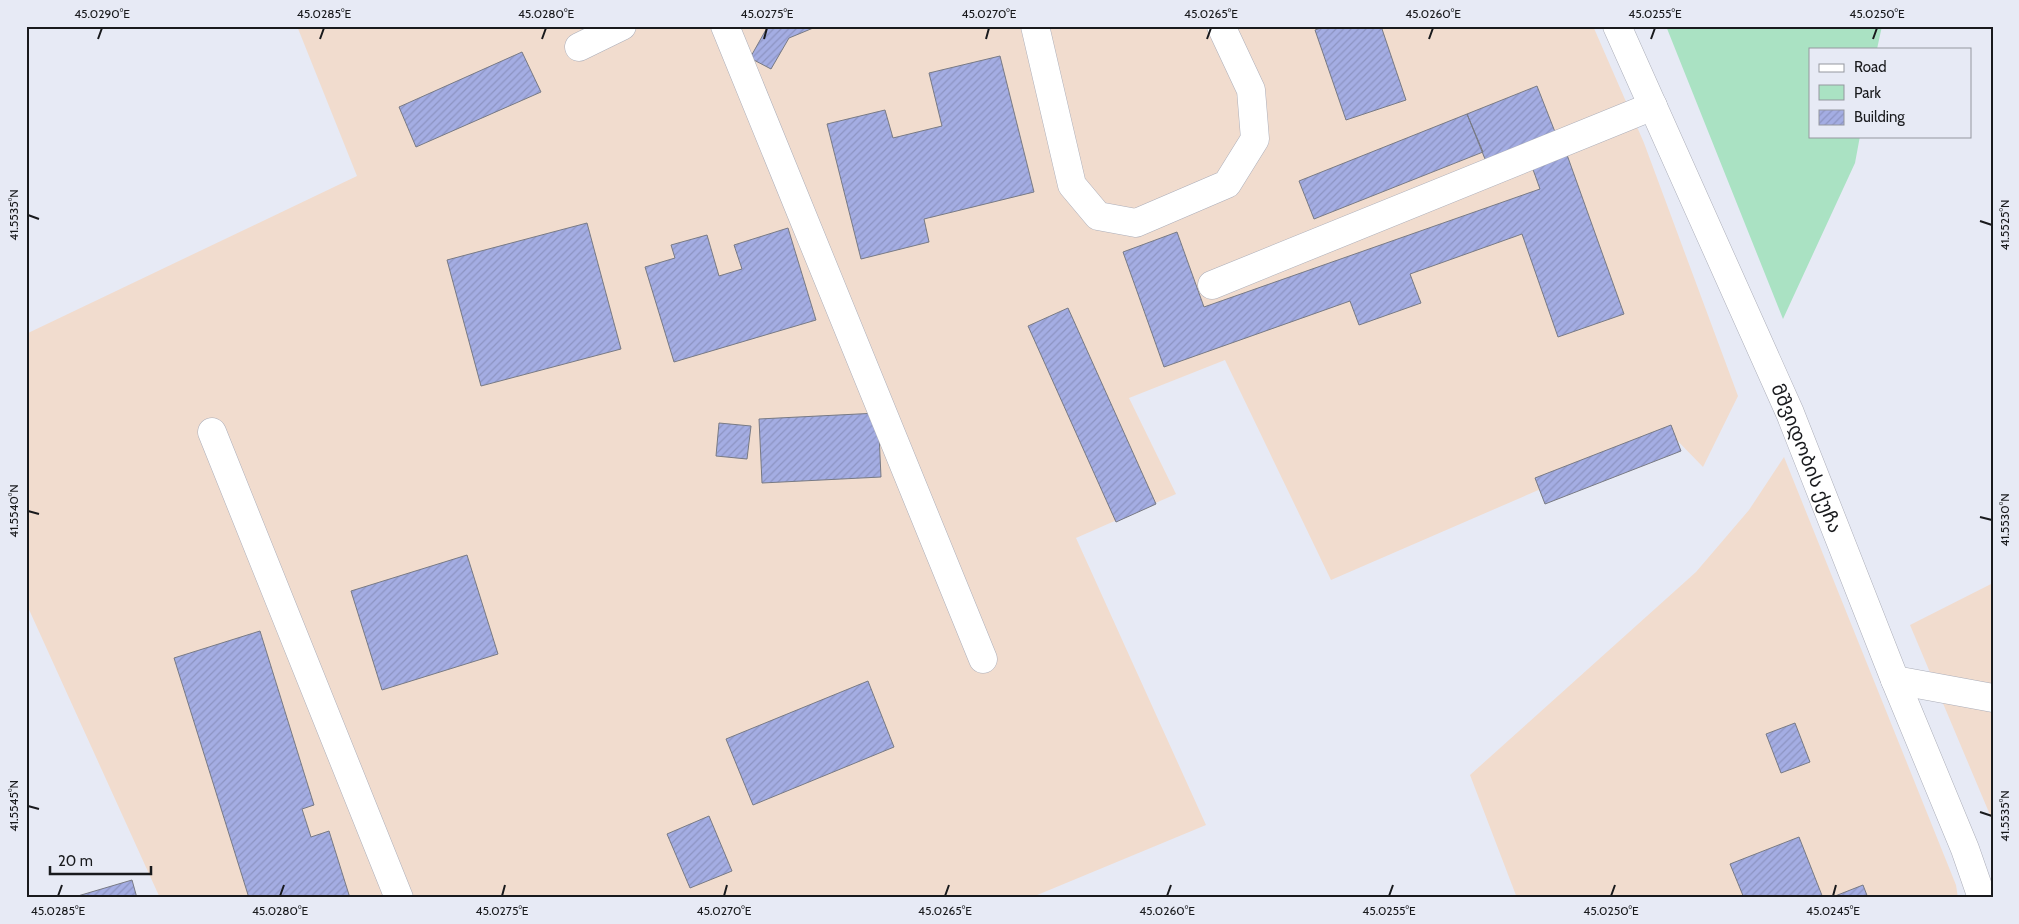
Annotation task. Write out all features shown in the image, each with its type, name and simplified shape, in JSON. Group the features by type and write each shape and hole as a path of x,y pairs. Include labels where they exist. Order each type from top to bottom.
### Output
{"main road":[{"path":"579,46 622,26"},
{"path":"725,26 983,659"},
{"path":"1035,26 1072,185 1098,216 1136,223 1227,184 1255,139 1251,90 1222,26"},
{"name":"მშვიდობის ქუჩა","path":"1617,26 1790,413 1894,680 1965,849 1982,898"},
{"path":"1212,285 1653,106"},
{"path":"212,432 399,898"},
{"path":"1894,680 1993,698"}],"shaded area":[{"path":"297,26 1593,26 1644,143 1738,396 1703,467 1670,433 1331,580 1225,360 1129,398 1176,494 1076,538 1206,825 1030,898 160,898 26,603 26,334 357,176"},
{"path":"1784,457 1956,885 1958,898 1517,898 1470,775 1696,572 1749,510"},
{"path":"1993,583 1993,822 1910,625"}],"green space":[{"path":"1666,26 1882,26 1877,48 1809,48 1809,138 1860,138 1855,163 1783,319"}],"building":[{"path":"768,26 818,26 789,38 771,69 750,58"},
{"path":"1327,26 1381,26 1406,100 1346,120 1315,30"},
{"path":"522,52 541,92 416,147 399,107"},
{"path":"1000,56 1034,192 924,219 929,242 861,259 827,124 885,110 893,138 942,126 929,73"},
{"path":"1537,86 1557,137 1487,164 1467,114"},
{"path":"1467,114 1483,152 1314,219 1299,181"},
{"path":"1566,152 1624,314 1558,337 1522,234 1410,274 1421,303 1359,325 1350,301 1164,367 1123,252 1177,232 1204,307 1540,189 1531,164"},
{"path":"587,223 621,349 481,386 447,260"},
{"path":"788,228 816,320 674,362 645,267 675,258 671,245 707,235 719,276 742,269 734,245"},
{"path":"1068,308 1156,504 1116,522 1028,326"},
{"path":"878,413 881,477 762,483 759,419"},
{"path":"719,423 751,426 747,459 716,456"},
{"path":"1671,425 1681,451 1545,504 1535,478"},
{"path":"467,555 498,654 382,690 351,591"},
{"path":"260,631 314,805 302,809 311,837 329,831 350,898 249,898 174,658"},
{"path":"868,681 894,747 753,805 726,739"},
{"path":"1795,723 1810,762 1781,773 1766,734"},
{"path":"709,816 732,871 690,888 667,834"},
{"path":"1799,837 1823,898 1744,898 1730,864"},
{"path":"132,880 137,898 71,898"},
{"path":"1863,885 1868,898 1830,898"}]}
